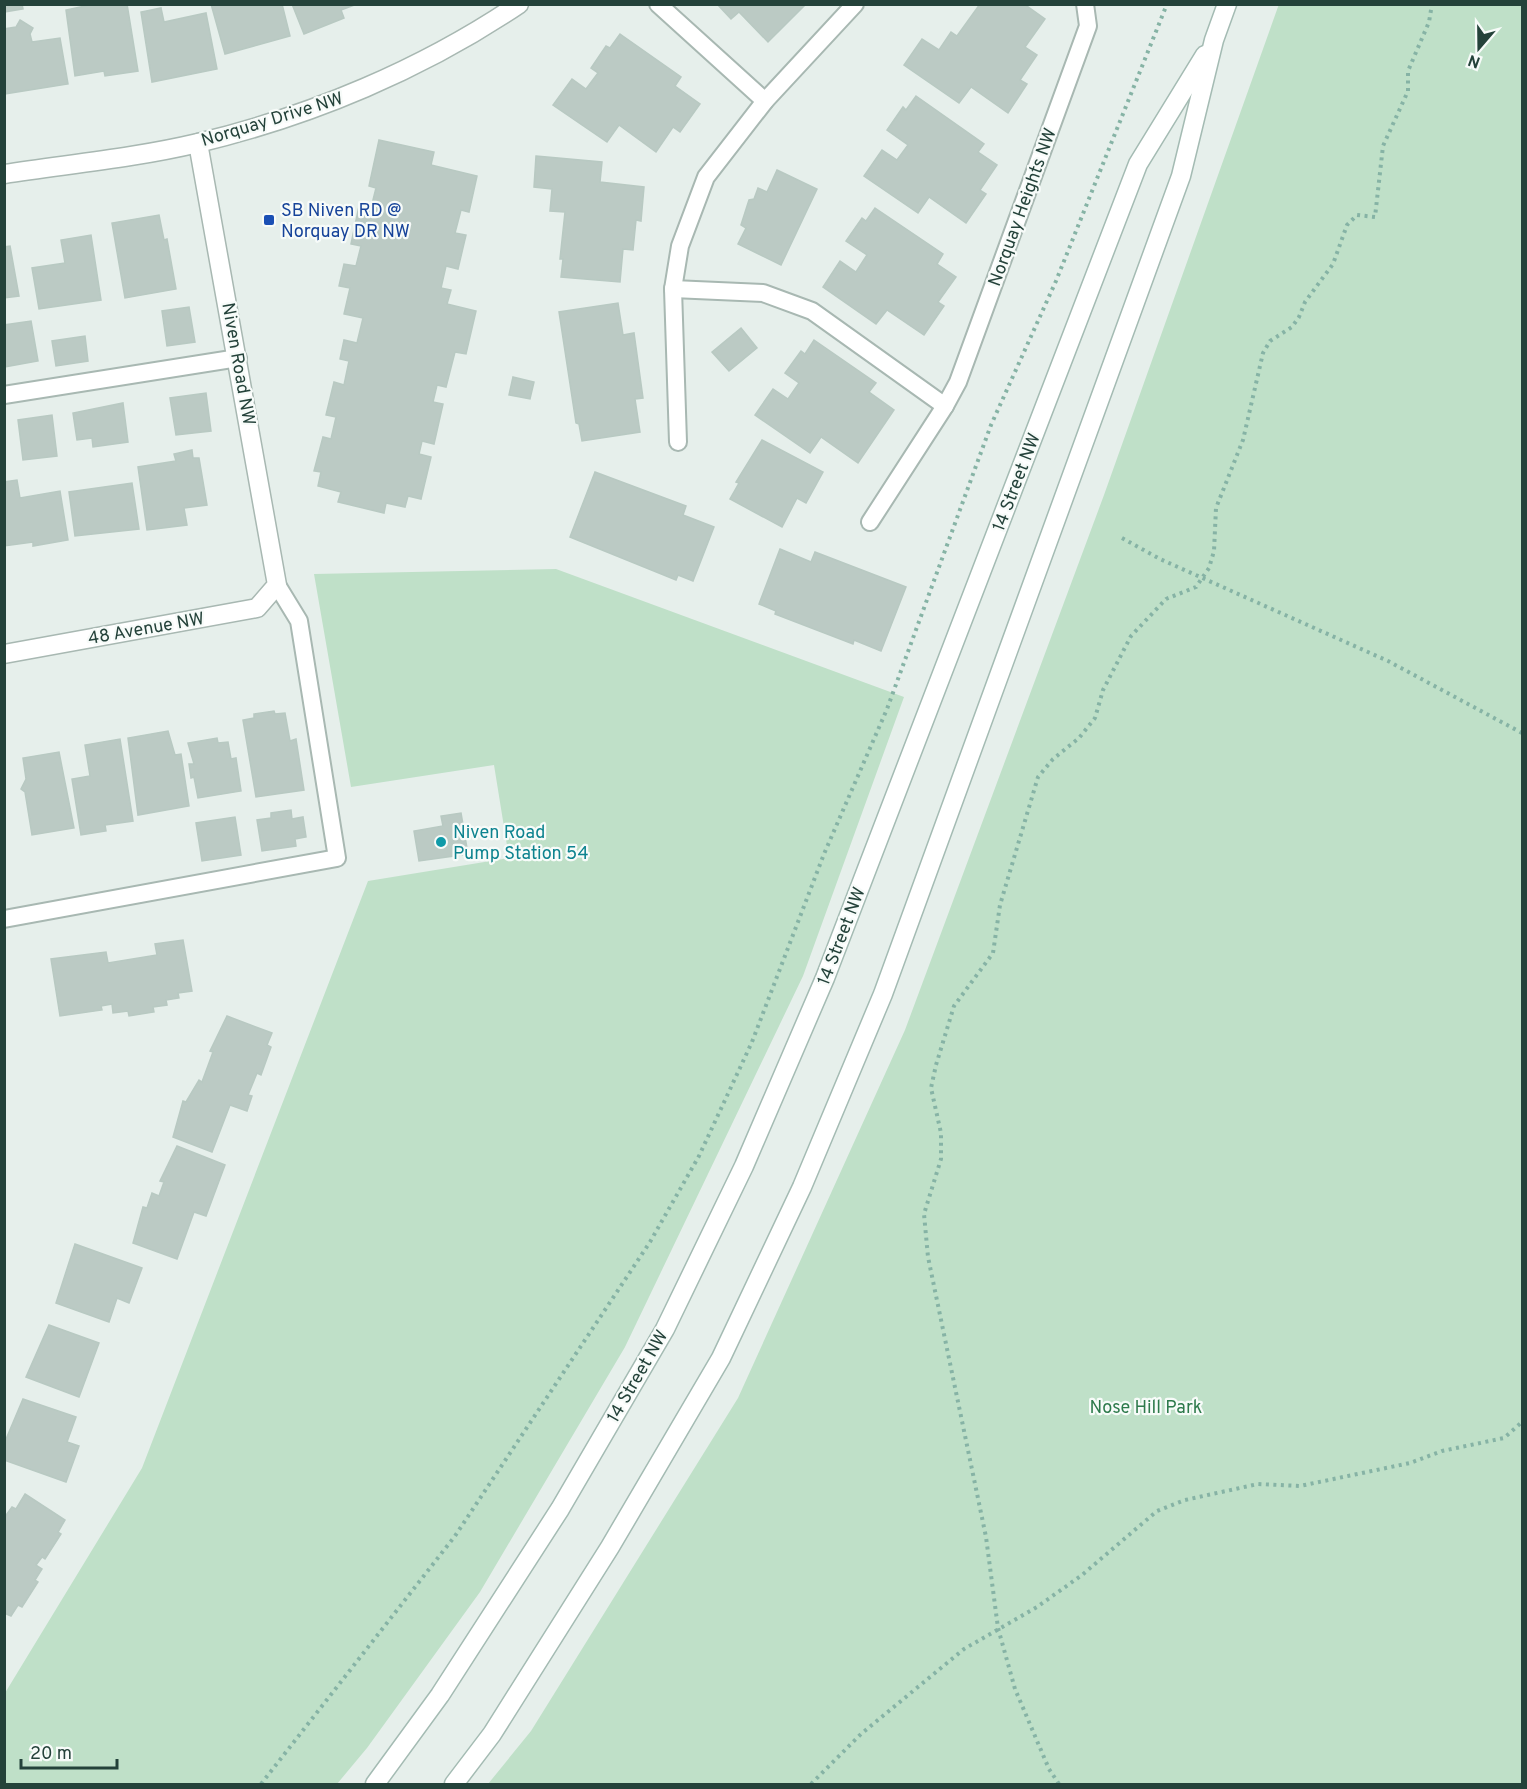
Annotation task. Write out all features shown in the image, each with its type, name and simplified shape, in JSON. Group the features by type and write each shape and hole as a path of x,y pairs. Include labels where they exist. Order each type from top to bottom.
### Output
{"main road":[{"name":"Norquay Drive NW","path":"4,174 198,143 337,101 477,33 519,4"},
{"name":"14 Street NW","path":"454,1785 492,1734 604,1556 721,1358 802,1188 883,994 1181,176 1214,40 1227,4"},
{"name":"14 Street NW","path":"375,1785 440,1695 560,1509 665,1329 744,1166 825,978 1138,165 1214,40"},
{"name":"Niven Road NW","path":"198,143 277,585"},
{"name":"48 Avenue NW","path":"4,654 257,608 277,585"}],"lane":[{"path":"658,4 765,101"},
{"path":"678,442 673,289 680,246 706,177 765,101 855,4"},
{"name":"Norquay Heights NW","path":"870,522 958,382 1088,26 1085,4"},
{"path":"673,289 763,293 812,311 945,406"},
{"path":"4,395 238,358"},
{"path":"4,919 337,858 299,621 277,585"}],"path":[{"path":"261,1785 455,1536 650,1242 699,1156 752,1042 824,854 887,709 991,425 1056,281 1167,4"},
{"path":"1059,1785 1049,1770 1015,1689 998,1628 986,1537 928,1257 924,1214 941,1159 941,1133 931,1088 954,1006 993,953 1000,905 1038,777 1053,759 1079,738 1095,718 1103,690 1131,636 1166,599 1196,587 1203,579 1214,551 1216,508 1243,440 1263,353 1270,341 1292,327 1299,317 1305,302 1333,264 1347,225 1357,215 1375,217 1383,146 1408,91 1408,71 1430,22 1432,4"},
{"path":"1122,538 1203,579 1388,661 1522,733"},
{"path":"811,1785 861,1734 964,1649 1037,1607 1082,1575 1157,1511 1185,1500 1258,1484 1300,1486 1410,1463 1442,1451 1504,1438 1522,1422"}],"green space":[{"name":"Nose Hill Park","path":"1279,4 1522,5 1522,1784 488,1784 531,1731 738,1398 905,1030 1104,495"},
{"path":"556,569 904,697 803,976 625,1347 480,1592 367,1748 337,1784 5,1784 5,1693 142,1468 368,881 509,858 494,765 351,787 314,574"}],"building":[{"path":"4,4 22,4 23,9 4,12"},
{"path":"94,4 127,4 138,71 105,76 104,71 75,76 66,10"},
{"path":"211,4 282,4 290,36 225,54"},
{"path":"292,4 357,4 341,10 344,18 304,34"},
{"path":"717,4 806,4 768,42 739,12 731,19"},
{"path":"980,4 1024,4 1045,19 1025,47 1037,55 1020,80 1027,84 1008,113 971,87 959,103 904,65 922,39 939,50 951,32 957,36"},
{"path":"161,8 164,22 206,13 217,69 152,82 141,12"},
{"path":"20,20 33,28 30,34 32,42 60,38 68,84 4,94 4,29 16,27"},
{"path":"620,34 681,77 675,86 700,104 680,132 673,127 656,152 619,125 607,142 553,105 572,79 586,89 598,73 591,68 606,46 610,48"},
{"path":"916,96 984,144 978,152 997,165 980,190 986,194 966,223 929,197 918,213 864,176 882,150 897,160 908,145 887,130 903,107 906,110"},
{"path":"379,140 434,152 431,165 477,176 469,212 461,210 455,233 466,235 458,269 446,266 441,288 451,290 447,304 476,311 466,354 455,352 446,387 437,385 433,402 443,404 434,444 422,441 419,454 431,457 421,499 408,496 405,507 386,503 384,513 338,502 341,492 318,486 321,472 314,471 323,437 331,439 336,417 326,415 334,382 344,385 349,361 340,359 344,340 357,343 363,318 344,314 350,288 339,286 344,264 356,266 361,246 351,244 359,206 371,208 376,188 369,186"},
{"path":"536,156 602,162 600,182 644,187 641,221 636,220 633,250 623,249 620,282 561,277 563,259 560,259 565,212 550,211 552,189 534,187"},
{"path":"777,170 817,189 781,265 738,244 746,228 741,225 749,200 754,199 758,188 767,192"},
{"path":"875,208 943,254 937,264 956,277 938,302 944,306 924,335 887,310 876,324 823,287 840,261 856,272 867,255 846,241 862,218 866,221"},
{"path":"159,215 164,240 167,239 176,289 125,298 112,223"},
{"path":"91,235 101,300 39,309 32,268 65,263 61,240"},
{"path":"10,246 19,296 4,298 4,247"},
{"path":"618,303 623,335 634,333 643,398 635,399 640,432 582,441 579,424 576,423 559,312"},
{"path":"189,307 195,342 167,346 162,311"},
{"path":"31,321 38,361 4,367 4,325"},
{"path":"741,328 757,348 729,371 712,352"},
{"path":"85,336 88,361 56,366 52,341"},
{"path":"814,340 876,383 869,392 894,410 858,463 821,437 810,453 755,415 773,389 788,399 799,383 785,373 801,351 805,354"},
{"path":"513,377 534,382 530,399 509,395"},
{"path":"206,393 211,431 176,435 170,398"},
{"path":"123,403 128,442 93,447 92,438 77,440 73,413"},
{"path":"52,415 57,456 23,460 18,420"},
{"path":"762,440 823,472 806,503 797,498 782,527 730,499 739,483 736,482"},
{"path":"192,450 193,458 199,458 207,505 184,508 187,525 147,530 138,467 176,461 174,454"},
{"path":"595,472 686,506 683,515 714,527 693,581 678,575 676,580 570,537"},
{"path":"17,480 20,498 60,491 68,540 33,546 33,542 4,546 4,482"},
{"path":"132,483 139,529 75,536 69,492"},
{"path":"780,549 811,562 815,552 906,587 881,651 854,640 853,644 775,614 776,611 759,604"},
{"path":"274,711 275,714 285,713 290,741 296,739 304,790 256,797 243,720 254,718 254,714"},
{"path":"168,731 175,755 181,754 189,806 138,815 128,738"},
{"path":"217,738 218,743 228,742 231,759 236,758 241,791 198,798 194,777 191,778 189,764 194,764 188,743"},
{"path":"120,739 133,821 105,825 106,831 81,835 72,779 90,776 85,745"},
{"path":"59,752 74,828 32,835 25,792 21,789 26,779 23,758"},
{"path":"291,810 292,819 303,817 306,837 295,839 296,846 262,851 257,820 271,818 271,813"},
{"name":"Niven Road Pump Station 54","path":"461,813 468,854 419,861 414,831 443,826 441,816"},
{"path":"235,817 241,855 202,861 196,823"},
{"path":"183,940 192,991 178,993 179,998 166,1000 167,1005 153,1007 154,1012 129,1016 128,1011 113,1013 112,1004 101,1006 102,1010 60,1016 51,959 106,952 108,963 157,955 155,944"},
{"path":"227,1016 272,1033 267,1045 271,1047 261,1075 257,1073 248,1095 252,1096 247,1111 230,1105 212,1152 173,1137 183,1101 186,1102 199,1080 202,1082 213,1052 210,1051"},
{"path":"177,1146 225,1165 206,1216 194,1212 177,1259 133,1243 143,1207 147,1208 152,1193 159,1196 164,1182 160,1181"},
{"path":"75,1244 142,1268 129,1303 117,1298 109,1322 56,1303"},
{"path":"49,1325 99,1343 79,1397 26,1377"},
{"path":"23,1399 76,1417 67,1442 79,1446 66,1482 4,1460 4,1444"},
{"path":"25,1494 65,1520 58,1532 61,1534 45,1559 42,1557 36,1565 42,1569 35,1580 38,1582 22,1607 18,1605 11,1616 4,1613 4,1518 12,1507 16,1509"}],"place":[{"name":"SB Niven RD @ Norquay DR NW","path":"269,220"},
{"name":"Niven Road Pump Station 54","path":"441,842"}]}
